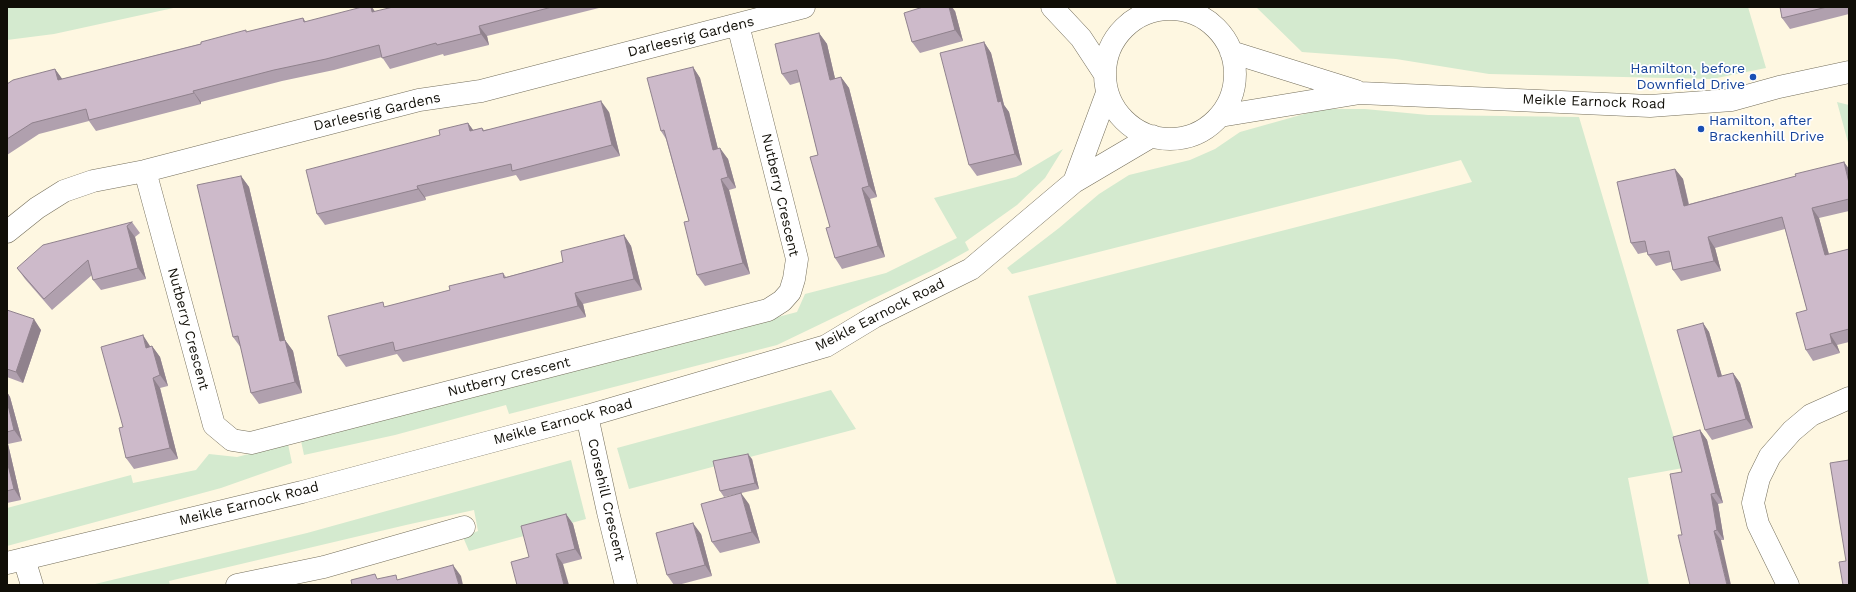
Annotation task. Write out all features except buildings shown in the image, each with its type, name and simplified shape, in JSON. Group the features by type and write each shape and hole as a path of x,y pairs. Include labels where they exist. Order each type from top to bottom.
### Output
{"street":[{"name":"Darleesrig Gardens","path":"7,232 36,208 64,191 93,181 145,171 419,100 481,91 804,7"},
{"path":"1052,7 1081,38 1106,83 1117,112 1132,127 1152,136 1177,138 1200,131 1220,116 1231,96 1235,74 1231,52 1223,36 1211,23 1195,14 1178,9 1160,9 1133,11 1108,52 1106,83"},
{"name":"Nutberry Crescent","path":"145,171 214,425 232,440 251,442 768,310 782,301 790,292 794,279 797,259 738,25"},
{"name":"Meikle Earnock Road","path":"1231,52 1360,93"},
{"name":"Meikle Earnock Road","path":"1220,116 1360,93 1650,106 1732,100 1779,87 1849,72"},
{"name":"Meikle Earnock Road","path":"1074,182 1106,83"},
{"name":"Meikle Earnock Road","path":"15,561 302,492 587,416 826,346 874,317 971,270 1074,182 1152,136"},
{"path":"1788,585 1758,524 1753,502 1759,478 1770,456 1792,431 1811,415 1849,398"},
{"name":"Corsehill Crescent","path":"587,416 626,585"},
{"path":"236,585 326,576 464,527"},
{"path":"15,561 32,585"}],"green space":[{"path":"7,7 178,7 54,34 7,40"},
{"path":"1256,7 1748,7 1766,68 1712,79 1489,74 1396,59 1302,52"},
{"path":"1837,102 1849,105 1849,146"},
{"path":"1322,109 1365,109 1428,115 1579,117 1683,468 1628,478 1649,585 1117,585 1028,296 1472,182 1461,160 1012,274 1007,268 1059,228 1099,194 1129,175 1190,160 1215,149 1240,132"},
{"path":"1063,149 1045,178 1017,205 965,242 969,250 937,268 777,345 509,414 506,405 395,435 304,455 301,441 797,312 805,294 886,273 957,238 934,198 1016,177"},
{"path":"831,390 856,429 629,489 617,448"},
{"path":"288,444 292,463 221,488 7,546 7,508 131,475 133,483 196,470 209,454 237,457"},
{"path":"571,460 586,519 469,551 463,537 478,531 474,510 169,581 170,585 91,585 307,533"}],"place":[{"name":"Hamilton, before Downfield Drive","path":"1753,77"},
{"name":"Hamilton, after Brackenhill Drive","path":"1701,129"}]}
